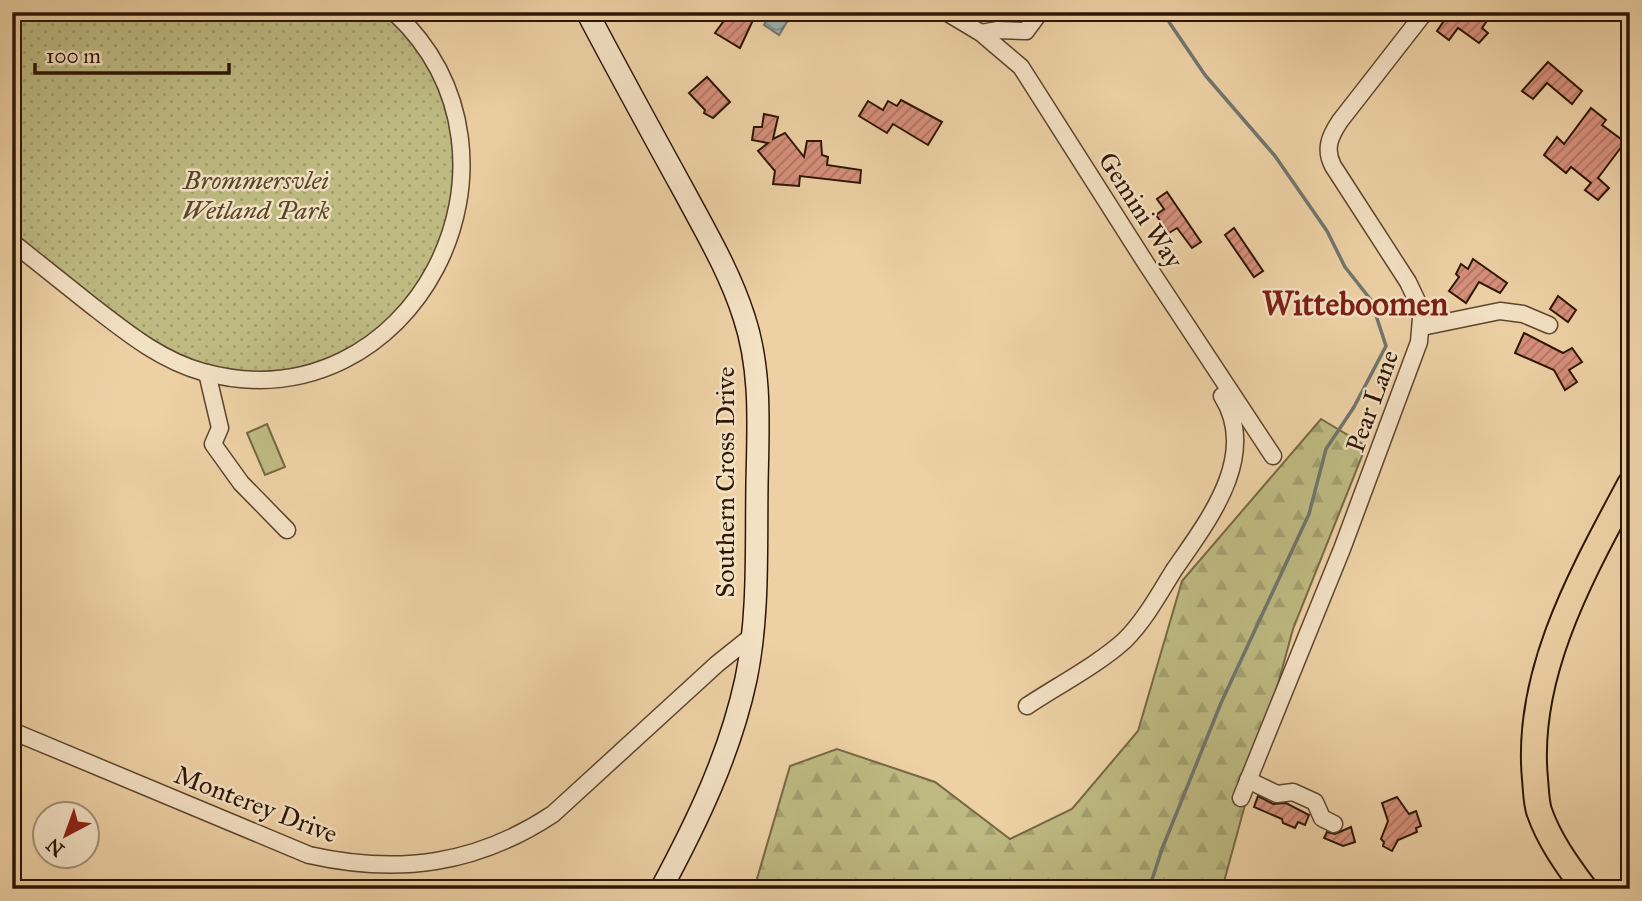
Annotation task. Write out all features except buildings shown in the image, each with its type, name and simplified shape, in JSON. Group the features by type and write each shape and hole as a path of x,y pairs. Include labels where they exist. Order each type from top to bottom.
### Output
{"main road":[{"path":"1585,889 1555,847 1538,809 1533,754 1539,695 1560,628 1588,563 1630,484"}],"street":[{"path":"12,242 133,338 184,366 206,373 255,379 311,372 343,360 387,330 426,287 440,264 454,224 459,199 462,155 460,133 450,96 433,59 394,12"},
{"name":"Southern Cross Drive","path":"587,12 725,267 746,320 757,374 752,636 746,679 706,801 661,889"},
{"name":"Gemini Way","path":"946,12 981,33 1009,54 1021,67 1273,456"},
{"path":"981,33 998,30 1026,31 1040,12"},
{"name":"Pear Lane","path":"1241,798 1347,536 1411,369 1422,327 1418,303 1408,282 1333,166 1328,150 1331,136 1340,121 1426,12"},
{"path":"1027,706 1127,638 1203,529 1232,466 1234,439 1229,407 1150,280 1146,271 1147,265"},
{"path":"1422,327 1500,311 1523,314 1549,325"},
{"path":"206,373 220,428 213,443 241,483 288,530"},
{"name":"Monterey Drive","path":"12,731 309,855 334,861 380,866 441,862 489,847 553,814 717,663 752,636"},
{"path":"1248,780 1278,794 1293,792 1317,803 1322,818 1334,824"}],"green space":[{"name":"Brommersvlei Wetland Park","path":"12,12 394,12 418,38 460,133 448,242 387,330 294,376 184,366 12,242"},
{"path":"1321,419 1366,446 1293,629 1222,889 754,889 790,766 837,749 935,782 1010,839 1072,809 1138,731 1182,581"},
{"path":"267,424 285,467 265,475 247,433"}],"water":[{"path":"771,12 793,12 779,35 764,25"}],"waterway":[{"path":"1149,889 1162,849 1221,703 1309,514 1326,449 1354,407 1386,346 1371,300 1345,267 1327,231 1275,156 1205,75 1169,22 1166,12"}],"district":[{"name":"Witteboomen","path":"1355,304"}]}
